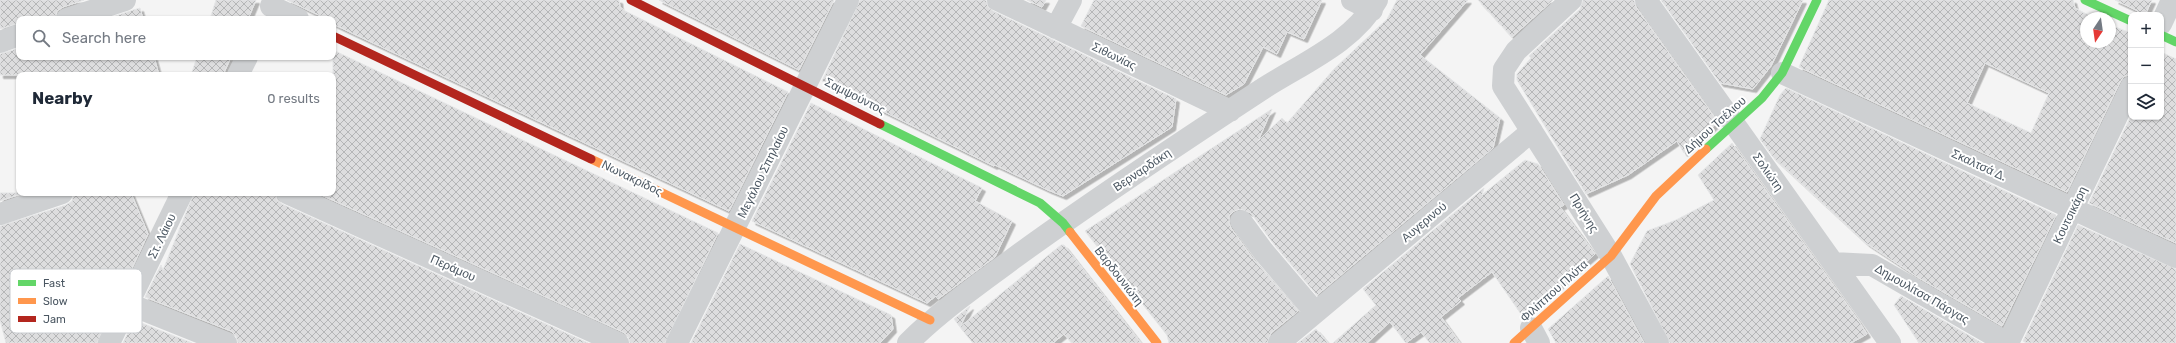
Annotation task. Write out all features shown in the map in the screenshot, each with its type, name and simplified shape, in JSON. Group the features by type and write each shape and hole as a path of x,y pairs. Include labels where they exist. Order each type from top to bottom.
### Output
{"street":[{"path":"74,16 103,3 125,0"},
{"name":"Σαμψούντος","path":"631,0 806,85 1040,203 1063,223"},
{"name":"Μεγάλου Σπηλαίου","path":"677,343 736,228 848,0"},
{"name":"Σιθωνίας","path":"998,0 1230,111"},
{"path":"1056,28 1071,0"},
{"path":"1352,0 1375,5"},
{"name":"Πριήνης","path":"1571,0 1516,50 1504,69 1504,86 1611,256 1658,343"},
{"name":"Σολιώτη","path":"1646,0 1833,263 1883,341"},
{"name":"Δήμου Τσέλιου","path":"1611,256 1656,196 1762,98 1782,73 1817,0"},
{"path":"2085,0 2128,20"},
{"path":"2164,17 2172,0"},
{"name":"Βερναρδάκη","path":"908,343 930,320 1063,223 1230,111 1348,35 1375,5"},
{"path":"270,8 290,16"},
{"path":"0,42 16,36"},
{"path":"2164,36 2176,42"},
{"name":"Νωνακρίδος","path":"336,37 930,320"},
{"path":"240,72 246,60"},
{"name":"Σκαλτσά Δ.","path":"1782,73 2176,257"},
{"name":"Κουτσικάρη","path":"2007,343 2128,93"},
{"name":"Αυγερινού","path":"1279,343 1532,131"},
{"path":"0,214 53,196"},
{"name":"Στ. Λάιου","path":"142,277 181,196"},
{"name":"Περάμου","path":"294,196 618,343"},
{"path":"1241,221 1263,251 1315,312"},
{"name":"Βαρδουνιώτη","path":"1063,223 1157,343"},
{"name":"Φιλίππου Πλύτα","path":"1514,343 1535,336 1611,256"},
{"name":"Δημουλίτσα Πάργας","path":"1833,263 1872,265 2007,343"},
{"path":"142,309 226,343"},
{"name":"Στ. Λάιου","path":"109,343 114,333"}],"building":[{"path":"0,0 84,0 63,7 57,11 56,16 16,16 16,24 0,29"},
{"path":"216,0 256,0 249,16 211,16"},
{"path":"287,0 619,0 620,7 625,11 788,92 729,211 336,25 336,16 321,16"},
{"path":"659,0 834,0 799,70"},
{"path":"860,0 986,0 988,7 993,11 1176,99 1172,127 1063,196 1048,190 995,165 994,166 822,81"},
{"path":"1027,0 1046,0 1042,7"},
{"path":"1094,0 1322,0 1304,39 1287,32 1277,54 1263,47 1244,84 1226,95 1081,26"},
{"path":"1397,0 1468,0 1420,55 1500,118 1493,148 1317,295 1273,243 1251,213 1240,209 1234,211 1229,216 1231,228 1253,259 1298,311 1271,333 1267,343 1169,343 1167,335 1085,231 1272,109 1258,141 1282,118 1287,123 1334,69 1387,19"},
{"path":"1478,0 1553,0 1512,37"},
{"path":"1583,0 1634,0 1636,7 1718,122 1684,153 1677,141 1628,175 1586,194 1517,80 1517,74 1531,58 1529,56 1580,9"},
{"path":"1661,0 1803,0 1771,66 1753,89 1720,83"},
{"path":"1829,0 2073,0 2075,8 2083,12 2080,12 2080,48 2116,48 2116,27 2128,32 2128,75 2124,76 2120,82 2067,192 1799,67","holes":["1985,63 2049,93 2031,133 1967,103"]},
{"path":"2115,0 2152,0 2146,12 2138,12"},
{"path":"140,8 142,16 116,16"},
{"path":"16,49 16,60 155,60 158,72 16,72 16,75 0,75 0,54"},
{"path":"336,51 718,233 665,343 630,343 628,336 623,332 324,196 336,196 336,72 333,72 333,60 336,60"},
{"path":"2164,53 2176,59 2176,243 2089,203 2129,120 2164,120"},
{"path":"196,60 230,60 224,72 192,72"},
{"path":"1786,88 2056,215 2002,326 1919,278 1866,243 1773,157 1760,139 1780,95"},
{"path":"811,103 982,188 975,201 1012,221 995,257 938,299 936,296 927,303 752,221"},
{"path":"1732,143 1867,334 1851,343 1670,343 1630,264 1647,231 1676,220 1714,200 1698,175"},
{"path":"1525,160 1538,164 1564,205 1560,207 1595,254 1523,317 1492,272 1458,298 1461,301 1441,317 1460,343 1430,343 1421,332 1406,343 1390,322 1367,343 1333,343 1376,305 1363,289 1484,188 1482,195"},
{"path":"0,193 16,193 16,195 0,201"},
{"path":"73,196 132,196 148,234 132,269 10,269 10,333 102,333 97,343 6,343 0,320 0,226 66,205 72,201"},
{"path":"193,196 276,196 277,200 282,204 588,343 238,343 236,336 231,331 145,297 161,265 163,270"},
{"path":"2078,225 2176,269 2176,343 2026,343 2023,341"},
{"path":"740,244 891,315 893,329 880,343 691,343"},
{"path":"1061,245 1064,245 1141,343 1072,343 1064,334 1053,343 973,343 960,327"},
{"path":"1608,276 1644,343 1556,343 1548,329"},
{"path":"1901,296 1982,343 1919,343 1894,305"},
{"path":"970,306 960,327 954,319"},
{"path":"142,323 192,343 123,343 128,333 142,333"},
{"path":"1316,329 1328,343 1298,343"}],"traffic: fast":[{"path":"1706,149 1762,98 1782,73 1817,0"},
{"path":"2085,0 2128,20"},
{"path":"2164,36 2176,42"},
{"path":"880,124 1040,203 1063,223 1070,232"}],"traffic: slow":[{"path":"1514,343 1611,256 1656,196 1706,149"},
{"path":"591,159 930,320"},
{"path":"1070,232 1157,343"}],"traffic: jam":[{"path":"631,0 880,124"},
{"path":"336,37 591,159"}]}
